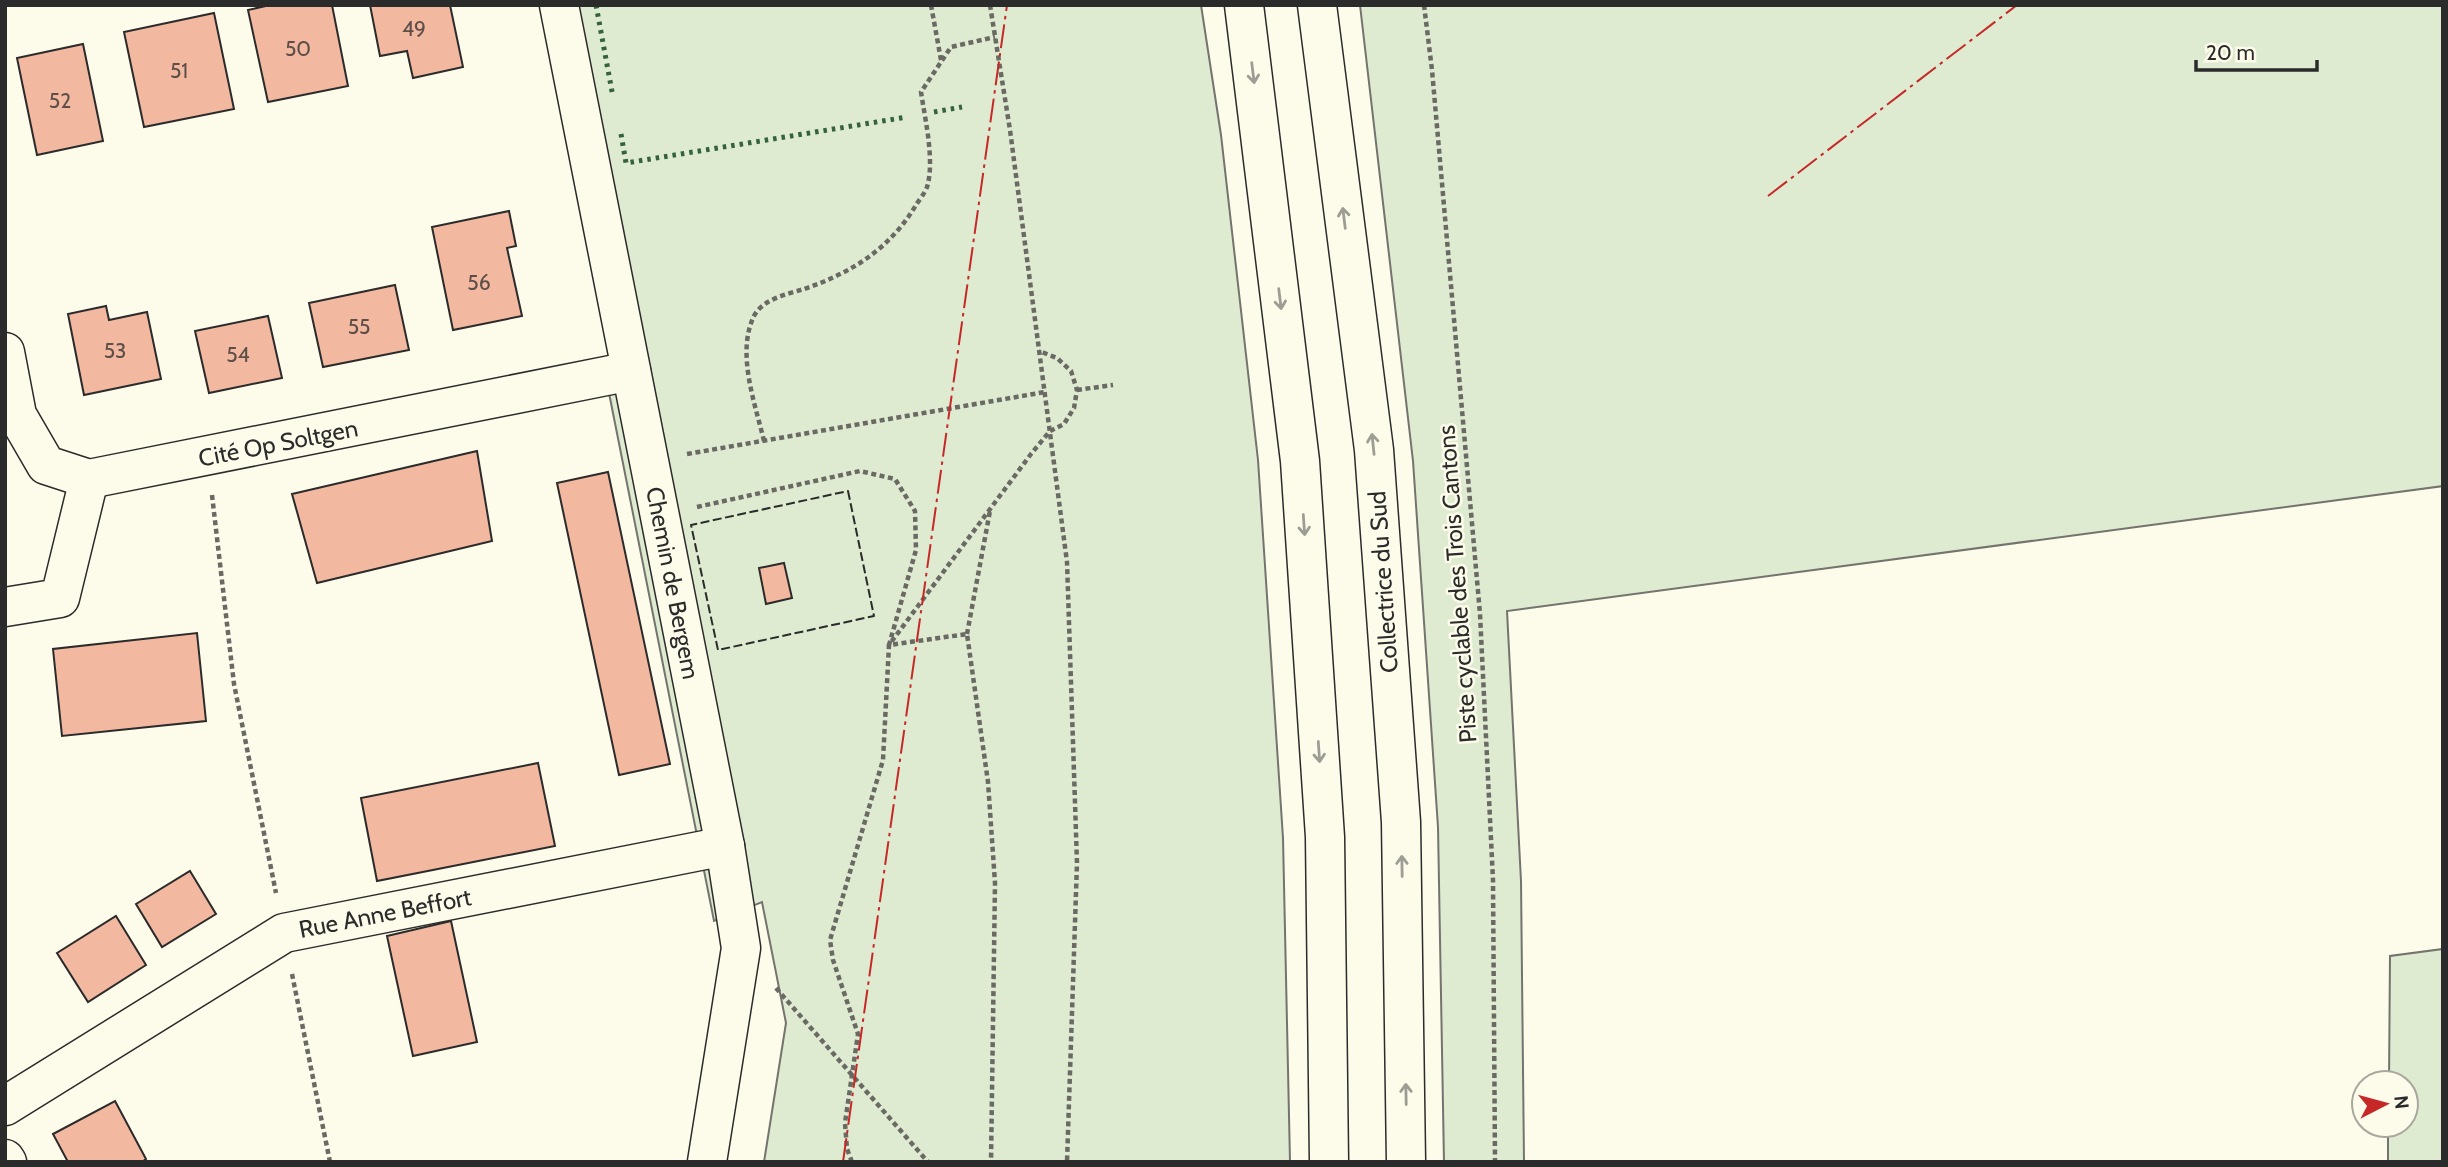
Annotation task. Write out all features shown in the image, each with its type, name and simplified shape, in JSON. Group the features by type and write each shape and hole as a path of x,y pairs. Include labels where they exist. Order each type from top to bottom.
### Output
{"main road":[{"name":"Chemin de Bergem","path":"559,5 725,846 741,947 706,1162"},
{"path":"1244,5 1300,461 1325,837 1329,1162"},
{"name":"Collectrice du Sud","path":"1317,5 1375,464 1401,822 1406,1162"},
{"name":"Cité Op Soltgen","path":"5,352 17,415 46,465 89,479 631,371"},
{"path":"5,607 60,598 89,479"},
{"name":"Rue Anne Beffort","path":"5,1106 284,933 725,846"}],"path":[{"path":"931,5 942,61"},
{"path":"990,5 1067,562 1077,863 1067,1162"},
{"name":"Piste cyclable des Trois Cantons","path":"1424,5 1480,614 1493,880 1495,1162"},
{"path":"764,441 748,373 747,340 755,314 772,299 835,278 879,251 910,216 927,187 930,155 921,92 951,47 995,37"},
{"path":"889,645 1050,431 1064,424 1074,408 1077,390 1071,371 1057,358 1039,351"},
{"path":"1077,390 1113,385"},
{"path":"649,461 1045,392"},
{"path":"208,457 234,684 330,1162"},
{"path":"659,515 860,471 895,479 915,511 916,550 889,645 883,760 830,940 833,960 858,1034 845,1123 847,1149 852,1162"},
{"path":"991,509 967,634 988,782 995,883 991,1162"},
{"path":"889,645 967,634"},
{"path":"741,947 928,1162"}],"green space":[{"path":"559,5 1201,5 1221,135 1258,460 1283,838 1290,1162 764,1162 786,1023 762,902 714,921 609,393 630,371"},
{"path":"1360,5 2443,5 2443,486 1507,611 1521,881 1524,1162 1444,1162 1438,827 1413,461"},
{"path":"2443,949 2443,1162 2388,1162 2388,1139 2420,1139 2420,1069 2389,1069 2390,956"}],"building":[{"path":"270,5 332,5 348,86 268,102 248,10"},
{"path":"370,5 450,5 463,67 413,78 407,51 380,56"},
{"path":"214,13 234,109 144,127 124,32"},
{"path":"83,44 103,141 37,155 17,58"},
{"path":"509,211 516,246 507,248 522,316 453,330 432,227"},
{"path":"395,285 409,350 323,367 309,303"},
{"path":"106,306 109,320 147,312 161,379 84,395 68,314"},
{"path":"268,316 282,378 209,393 195,331"},
{"path":"477,451 492,541 317,583 292,494"},
{"path":"608,472 670,764 619,775 557,483"},
{"path":"784,563 792,598 766,604 759,568"},
{"path":"197,633 206,721 62,736 53,649"},
{"path":"538,763 555,846 377,881 361,798"},
{"path":"190,871 216,914 162,947 136,904"},
{"path":"116,916 146,965 88,1002 57,953"},
{"path":"451,921 477,1042 413,1056 387,936"},
{"path":"115,1101 146,1159 142,1162 68,1162 53,1134"}],"hedge":[{"path":"596,5 613,97"},
{"path":"934,112 962,107"},
{"path":"621,134 626,163 907,117"}],"fence":[{"path":"848,491 874,616 718,650 691,525 848,491"}],"power":[{"path":"843,1162 1007,5"},
{"path":"1768,196 2017,5"}]}
